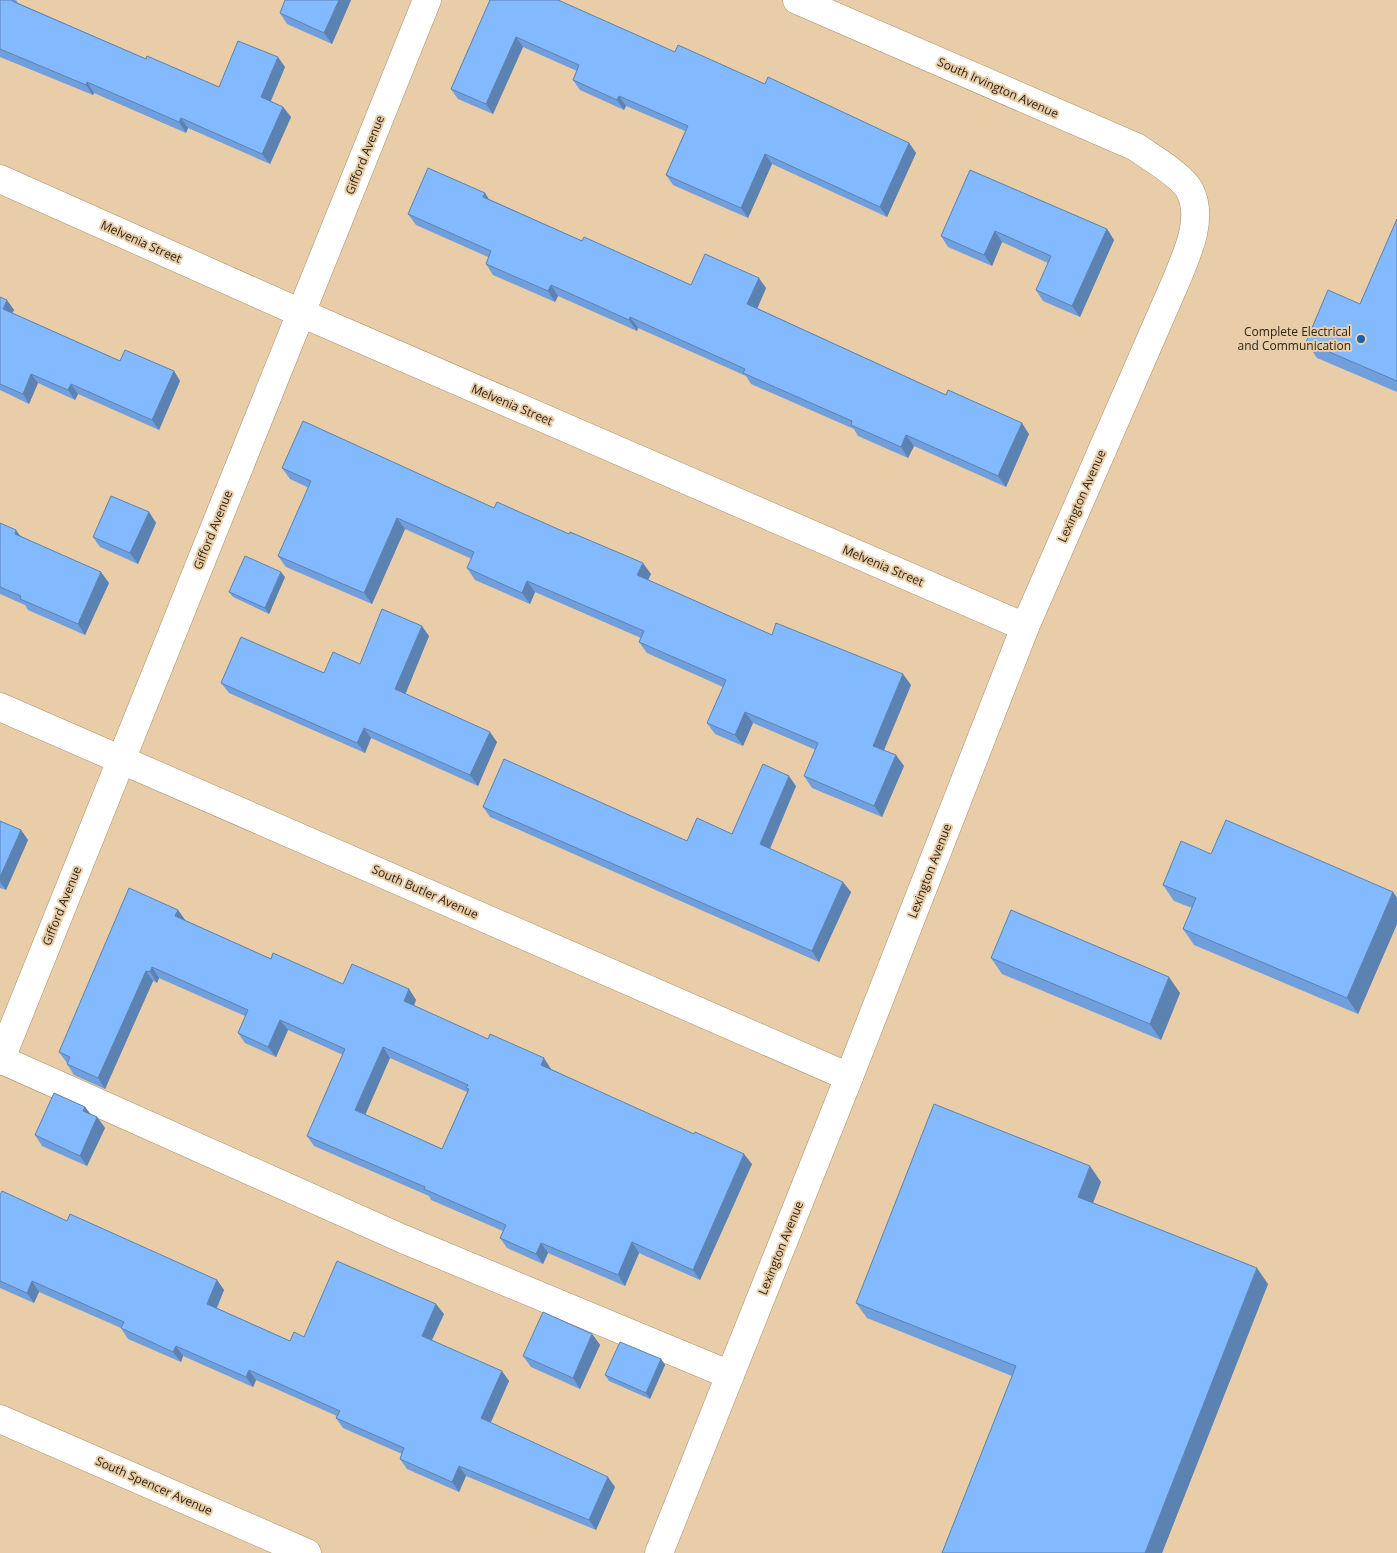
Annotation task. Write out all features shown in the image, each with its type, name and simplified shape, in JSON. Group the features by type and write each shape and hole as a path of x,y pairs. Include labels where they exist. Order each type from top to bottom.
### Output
{"street":[{"name":"Gifford Avenue","path":"0,1060 427,0"},
{"name":"South Irvington Avenue","path":"797,0 1136,148 1166,167 1190,191"},
{"name":"Melvenia Street","path":"0,179 301,313 1025,627"},
{"name":"Lexington Avenue","path":"659,1553 849,1077 1025,627 1186,257 1197,223 1190,191"},
{"name":"South Butler Avenue","path":"0,707 849,1077"},
{"path":"0,1060 403,1239 730,1375"},
{"name":"South Spencer Avenue","path":"0,1419 307,1553"}],"building":[{"path":"0,0 13,0 146,59 147,56 219,87 238,41 278,57 261,97 283,107 262,154 181,118 179,122 87,82 86,85 0,49"},
{"path":"285,0 339,0 324,33 280,13"},
{"path":"490,0 558,0 675,52 678,45 765,84 768,77 909,143 880,207 765,154 741,208 666,175 688,126 619,96 617,100 573,80 579,65 516,37 486,104 451,89"},
{"path":"428,168 485,193 483,197 582,241 584,237 691,285 705,254 759,278 747,304 946,395 948,390 1022,423 998,476 906,435 901,447 851,425 852,421 743,373 745,369 630,317 629,320 551,285 548,291 486,264 491,251 408,214"},
{"path":"970,170 1107,229 1072,306 1036,290 1051,256 995,231 984,255 941,236"},
{"name":"Complete Electrical and Communication","path":"1397,219 1397,381 1306,342 1328,290 1360,304"},
{"path":"0,297 7,300 3,309 120,361 125,350 174,371 152,420 71,384 68,390 31,374 23,394 0,384"},
{"path":"303,421 494,508 497,502 569,534 570,532 643,563 637,575 772,635 776,623 903,674 873,746 896,755 874,806 804,776 818,743 745,712 735,735 707,723 726,680 639,642 644,631 527,581 522,593 467,568 474,552 397,518 364,593 278,556 311,481 282,468"},
{"path":"111,496 149,512 130,553 93,537"},
{"path":"0,523 16,530 15,534 101,572 78,624 20,599 21,596 0,587"},
{"path":"245,556 281,572 265,608 229,592"},
{"path":"382,609 422,626 395,689 490,732 470,775 364,728 357,743 221,683 241,637 324,673 333,652 360,664"},
{"path":"504,759 687,841 697,818 732,834 763,764 789,776 760,844 843,882 812,951 483,807"},
{"path":"1226,820 1393,892 1347,998 1183,929 1196,898 1163,885 1181,841 1211,854"},
{"path":"0,821 21,830 0,877"},
{"path":"129,888 178,910 175,916 271,959 273,953 343,984 352,964 409,989 404,1001 488,1039 490,1034 544,1058 541,1065 694,1134 695,1132 744,1154 693,1270 632,1242 618,1275 541,1243 536,1254 500,1238 506,1225 424,1189 425,1187 307,1136 345,1049 280,1020 268,1047 238,1033 248,1010 152,967 150,972 146,971 98,1078 67,1064 70,1057 59,1052","holes":["383,1047 468,1085 466,1088 469,1089 442,1149 355,1110"]},
{"path":"1011,910 1169,977 1150,1024 991,958"},
{"path":"54,1093 85,1107 83,1111 97,1117 80,1156 35,1135"},
{"path":"934,1104 1090,1166 1078,1197 1257,1268 1145,1553 942,1553 1016,1366 856,1303"},
{"path":"2,1191 67,1221 70,1214 217,1280 207,1304 290,1341 294,1332 304,1337 337,1261 436,1304 422,1336 502,1371 481,1418 608,1477 589,1520 459,1466 452,1482 400,1459 404,1448 336,1418 340,1411 249,1370 246,1377 176,1346 173,1352 121,1328 124,1322 32,1281 27,1293 0,1281 0,1195"},
{"path":"543,1312 592,1334 573,1378 523,1356"},
{"path":"620,1342 661,1359 646,1393 605,1375"}],"place":[{"name":"Complete Electrical and Communication","path":"1361,339"}]}
